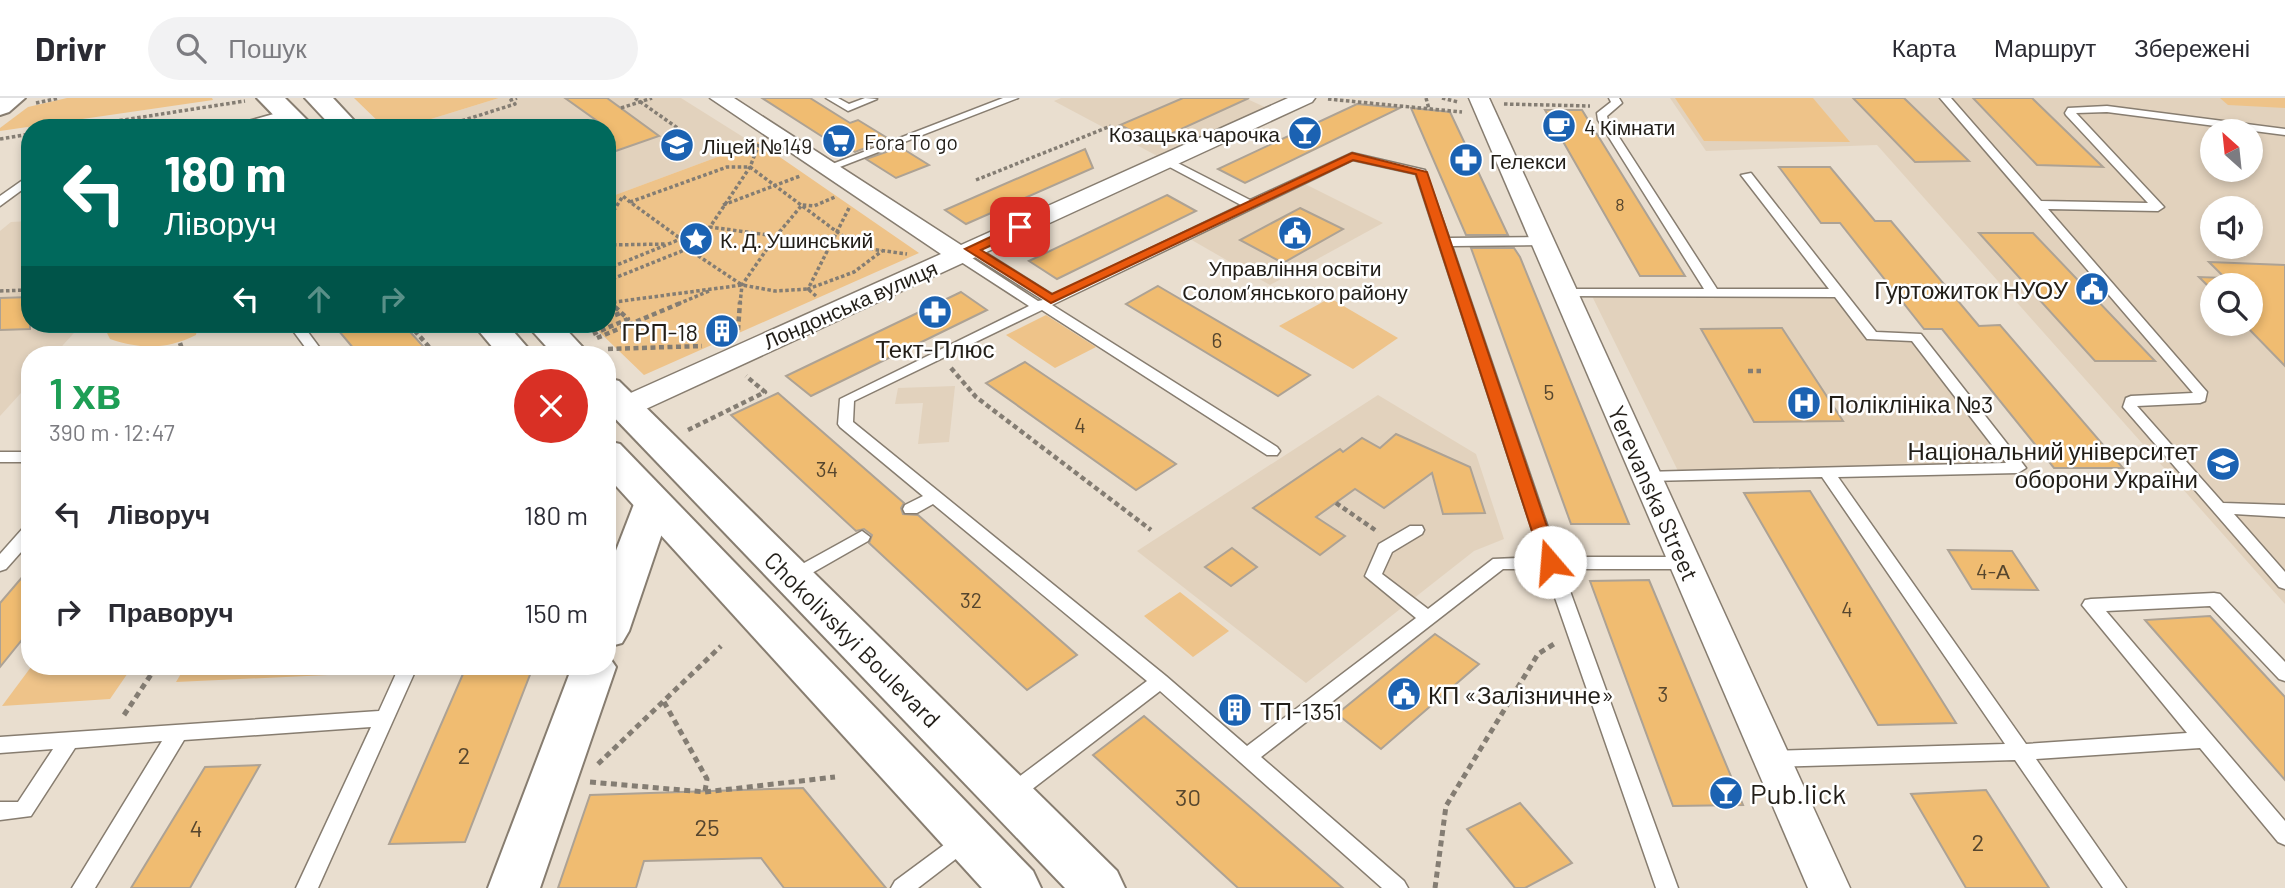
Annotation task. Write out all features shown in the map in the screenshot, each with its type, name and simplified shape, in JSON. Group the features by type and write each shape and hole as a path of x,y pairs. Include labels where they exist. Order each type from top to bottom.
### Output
{"main road":[{"path":"318,98 339,119"},
{"path":"0,107 24,101"},
{"path":"497,333 509,346"},
{"path":"564,333 588,343"},
{"name":"Chokolivskyi Boulevard","path":"616,398 1099,888"},
{"name":"Chokolivskyi Boulevard","path":"616,463 1014,888"},
{"path":"616,606 653,503"},
{"path":"514,888 591,675"}],"street":[{"path":"720,98 828,169 965,252"},
{"name":"Лондонська вулиця","path":"616,398 965,252 1305,98"},
{"name":"Yerevanska Street","path":"1479,105 1648,476 1829,888"}],"lane":[{"path":"831,98 848,108 872,99"},
{"path":"828,169 1013,98"},
{"path":"1945,98 2200,392 2200,398 2131,401 2130,407 2285,583"},
{"path":"1613,102 1601,115 1603,120 1712,292"},
{"path":"252,119 276,110"},
{"path":"2038,205 2158,207 2070,113 2072,110 2119,110 2285,132"},
{"path":"1397,888 1160,681 845,424 847,398 1352,156 1421,172 1550,562 1667,888"},
{"path":"1168,162 1250,205"},
{"path":"1648,476 2018,468 1916,337 1872,336 1747,175"},
{"path":"0,202 21,185"},
{"path":"1444,242 1541,241"},
{"path":"965,252 1272,451"},
{"path":"1563,293 1836,293"},
{"path":"0,457 21,457"},
{"path":"1826,473 2115,888"},
{"path":"911,509 934,497"},
{"path":"2219,508 2285,511"},
{"path":"1416,530 1385,548 1373,576 1428,618"},
{"path":"792,577 862,537"},
{"path":"0,565 21,541"},
{"path":"1247,757 1499,563 1686,563"},
{"path":"2285,674 2214,599 2091,604 2285,836"},
{"path":"307,888 404,675"},
{"path":"1009,796 1160,681"},
{"path":"0,745 385,718"},
{"path":"83,888 179,731"},
{"path":"0,811 24,810 70,740"},
{"path":"1772,759 2021,752 2205,740"},
{"path":"902,888 968,838"}],"path":[{"path":"24,101 59,98"},
{"path":"468,119 516,104 511,100 517,98"},
{"path":"635,98 679,129"},
{"path":"621,108 652,98"},
{"path":"1324,98 1429,108 1613,102"},
{"path":"1426,98 1429,108"},
{"path":"174,119 276,110"},
{"path":"976,180 1111,126"},
{"path":"0,139 21,136"},
{"path":"710,227 750,167 761,136"},
{"path":"631,202 727,167 750,167 856,246"},
{"path":"723,206 783,182"},
{"path":"802,205 814,205 846,192"},
{"path":"616,207 623,196 692,247 616,277"},
{"path":"738,338 742,285 776,236 802,205"},
{"path":"808,289 842,222"},
{"path":"616,265 710,227 908,254"},
{"path":"616,245 670,244"},
{"path":"688,249 742,285"},
{"path":"616,302 742,285 775,291 808,289 854,272 882,251"},
{"path":"616,331 715,289"},
{"path":"808,289 821,300"},
{"path":"0,290 21,290"},
{"path":"616,308 628,319 616,326"},
{"path":"616,315 621,313"},
{"path":"588,343 605,333"},
{"path":"588,343 612,333"},
{"path":"616,349 709,345"},
{"path":"939,354 976,397 1151,530"},
{"path":"1748,371 1761,371"},
{"path":"684,432 765,392 742,373"},
{"path":"1336,503 1395,543"},
{"path":"1435,888 1446,806 1538,654 1576,631"},
{"path":"722,646 581,781 705,792 835,776"},
{"path":"110,736 151,675"},
{"path":"664,702 707,779 705,792"}],"shaded area":[{"path":"67,98 213,100 82,119 21,119 21,128 0,131 0,128 28,107"},
{"path":"354,98 499,98 431,119 376,119"},
{"name":"Ліцей №149","path":"499,98 681,98 751,142 742,148 616,195 616,119 431,119"},
{"path":"1061,98 1245,98 1269,109 1161,158 1054,101"},
{"name":"Національний університет оборони України","path":"1670,98 2285,98 2285,604 1877,145 1706,151"},
{"path":"1675,98 1813,98 1850,142 1704,141"},
{"path":"2220,98 2285,98 2285,108 2228,105"},
{"path":"758,142 919,253 644,375 600,333 616,333 616,195"},
{"path":"1303,183 1383,223 1270,285 1190,239"},
{"path":"21,221 21,333 74,333 62,346 21,346 21,393 0,416 0,231 11,222"},
{"name":"Поліклініка №3","path":"1834,295 1870,338 1913,339 2013,466 1679,473 1592,296"},
{"path":"1330,298 1398,338 1353,369 1279,326"},
{"path":"1046,315 1096,347 1055,368 1006,335"},
{"path":"107,333 196,333 185,340 153,346 132,345 110,339"},
{"path":"955,386 949,442 918,444 923,403 895,404 898,388"},
{"path":"1378,395 1476,454 1504,539 1474,551 1306,683 1137,551"},
{"path":"1180,592 1229,631 1193,657 1144,616"},
{"path":"25,675 126,675 110,699 2,706"},
{"path":"180,675 328,675 176,682"}],"building":[{"path":"565,98 607,98 659,136 616,151 616,119 594,119"},
{"path":"762,98 810,98 850,123 858,120 889,139 855,152 845,146 840,148"},
{"path":"1183,98 1249,98 1153,142 1120,125"},
{"path":"1853,98 1904,98 1969,161 1915,162"},
{"path":"1973,98 2032,98 2103,167 2037,165"},
{"path":"1357,104 1400,108 1245,183 1218,169"},
{"path":"1411,108 1450,112 1508,235 1466,235"},
{"path":"1545,110 1582,110 1685,276 1640,276"},
{"path":"900,147 929,165 896,178 866,159"},
{"path":"1085,149 1093,168 966,224 945,210"},
{"path":"1779,167 1830,167 1875,221 1891,221 1979,326 2000,325 2123,468 2054,468 1942,329 1924,329 1840,223 1821,223"},
{"path":"1167,195 1196,211 1057,279 1029,261"},
{"name":"Управління освіти Солом’янського району","path":"1300,208 1343,229 1283,263 1240,240"},
{"path":"1979,233 2033,233 2155,361 2095,361"},
{"path":"1471,248 1514,248 1520,257 1629,524 1571,524"},
{"path":"2209,262 2285,265 2285,366 2256,336 2263,336 2263,273 2220,273"},
{"path":"1158,286 1310,375 1278,396 1126,304"},
{"path":"961,292 987,310 811,396 786,376"},
{"path":"21,297 21,329 0,330 0,298"},
{"path":"1782,328 1843,421 1754,422 1701,329"},
{"path":"341,333 411,333 423,346 351,346"},
{"path":"1025,362 1176,464 1136,490 986,383"},
{"path":"778,393 904,503 901,508 903,514 918,515 1077,655 1027,690 869,543 872,535 864,529 856,531 731,415"},
{"path":"1396,434 1470,467 1485,513 1443,514 1432,473 1384,508 1355,489 1316,517 1345,536 1320,555 1253,508 1340,449 1343,452 1362,438 1380,448"},
{"path":"1810,491 1956,723 1878,725 1744,493"},
{"path":"1232,548 1257,567 1231,586 1205,567"},
{"path":"1948,550 2012,551 2038,590 1972,589"},
{"path":"21,578 21,641 0,667 0,603"},
{"path":"1649,580 1743,805 1673,806 1590,581"},
{"path":"2210,616 2285,697 2285,780 2145,620"},
{"name":"КП «Залізничне»","path":"1435,634 1479,664 1381,749 1337,714"},
{"path":"463,675 530,675 465,842 389,844"},
{"path":"1144,716 1343,888 1238,888 1093,755"},
{"path":"260,765 190,888 131,888 205,767"},
{"path":"803,788 886,888 784,888 761,858 644,861 636,888 558,888 590,795"},
{"path":"1986,790 2049,888 1966,888 1911,794"},
{"path":"1520,803 1572,863 1525,888 1515,888 1467,829"}],"place":[{"name":"4 Кімнати","path":"1559,126"},
{"name":"Козацька чарочка","path":"1305,133"},
{"name":"Fora To go","path":"839,141"},
{"name":"Ліцей №149","path":"677,145"},
{"name":"Гелекси","path":"1466,160"},
{"name":"Управління освіти Солом’янського району","path":"1295,233"},
{"name":"К. Д. Ушинський","path":"696,239"},
{"name":"Гуртожиток НУОУ","path":"2092,289"},
{"name":"Тект-Плюс","path":"935,312"},
{"name":"ГРП-18","path":"722,331"},
{"name":"Поліклініка №3","path":"1804,403"},
{"name":"Національний університет оборони України","path":"2223,464"},
{"name":"КП «Залізничне»","path":"1404,694"},
{"name":"ТП-1351","path":"1235,710"},
{"name":"Pub.lick","path":"1726,793"}],"route":[{"path":"1020,227 971,249 1051,299 1352,156 1421,172 1550,562"}]}
